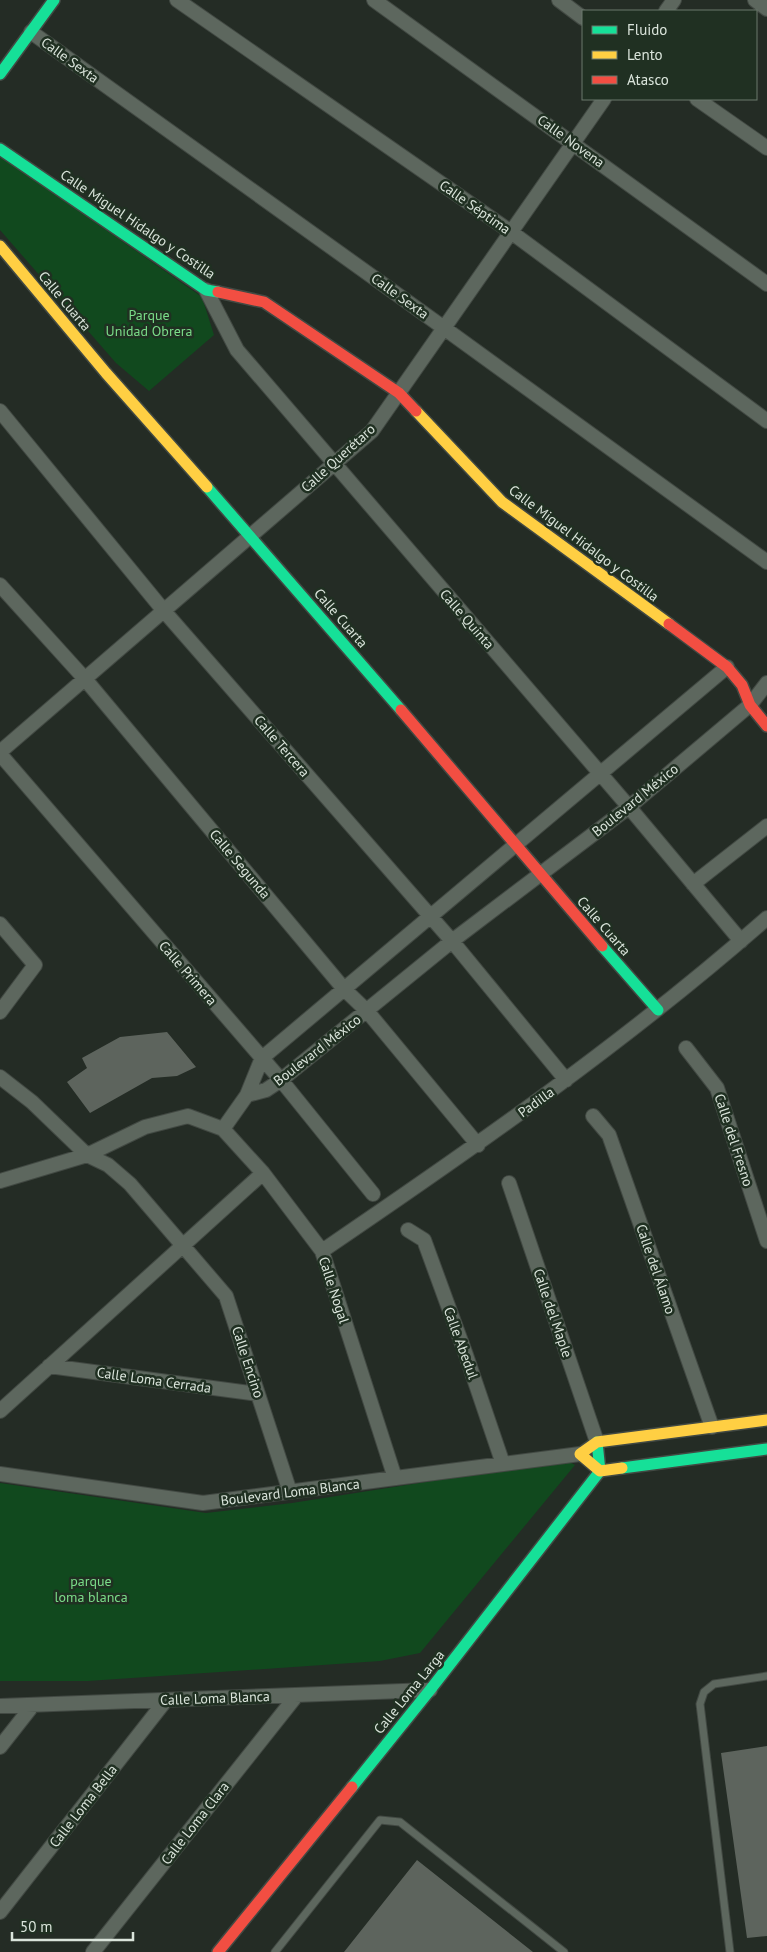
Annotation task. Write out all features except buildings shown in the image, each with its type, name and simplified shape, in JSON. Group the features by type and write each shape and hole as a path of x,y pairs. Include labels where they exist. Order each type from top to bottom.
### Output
{"street":[{"path":"0,74 54,0"},
{"name":"Calle Séptima","path":"177,0 511,232 767,421"},
{"name":"Calle Novena","path":"374,0 767,284"},
{"path":"559,0 582,17"},
{"path":"755,0 767,9"},
{"name":"Calle Sexta","path":"31,32 767,562"},
{"name":"Calle Querétaro","path":"0,753 372,431 603,100"},
{"path":"698,100 767,148"},
{"name":"Calle Miguel Hidalgo y Costilla","path":"0,149 206,290 264,302 399,393 502,502 727,667 742,684 750,705 767,726"},
{"name":"Calle Cuarta","path":"0,246 106,373 250,536 658,1010"},
{"name":"Calle Quinta","path":"206,290 237,350 629,807 741,941"},
{"name":"Calle Tercera","path":"0,411 164,610 430,916 566,1080"},
{"name":"Calle Segunda","path":"0,585 85,679 344,989 367,1011 478,1145"},
{"name":"Boulevard México","path":"246,1095 262,1058 727,667"},
{"name":"Boulevard México","path":"246,1095 266,1090 282,1080 452,942 629,807 750,705 767,683"},
{"name":"Calle Primera","path":"0,753 282,1080 373,1194"},
{"path":"693,884 767,826"},
{"name":"Padilla","path":"322,1251 478,1145 566,1080 658,1010 767,918"},
{"path":"0,924 35,965"},
{"path":"0,939 35,965"},
{"path":"0,1012 35,965"},
{"name":"Calle del Fresno","path":"686,1048 718,1088 767,1241"},
{"name":"Calle Encino","path":"0,1077 32,1102 87,1155 108,1165 130,1184 226,1296 290,1492"},
{"path":"0,1181 87,1155 144,1127 188,1116 223,1129 246,1095"},
{"name":"Calle del Álamo","path":"592,1116 610,1135 712,1427"},
{"name":"Calle Nogal","path":"223,1129 263,1173 322,1251 395,1478"},
{"path":"0,1411 263,1173"},
{"name":"Calle del Maple","path":"508,1183 597,1442"},
{"name":"Calle Abedul","path":"408,1230 424,1240 503,1464"},
{"name":"Calle Loma Cerrada","path":"49,1366 258,1394"},
{"name":"Boulevard Loma Blanca","path":"0,1474 203,1503 580,1454 597,1442 767,1420"},
{"path":"597,1442 600,1471"},
{"path":"580,1454 600,1471 767,1449"},
{"name":"Calle Loma Larga","path":"218,1952 430,1690 600,1471"},
{"name":"Calle Loma Blanca","path":"0,1706 430,1690"},
{"name":"Calle Loma Clara","path":"93,1952 297,1695"},
{"name":"Calle Loma Bella","path":"0,1912 166,1700"},
{"path":"0,1747 33,1705"}],"lane":[{"path":"730,1952 700,1704 704,1692 714,1684 767,1676"},
{"path":"275,1952 380,1820 400,1822 564,1952"}],"green space":[{"name":"Parque Unidad Obrera","path":"0,156 202,297 214,335 149,391 116,363 0,230"},
{"name":"parque loma blanca","path":"566,1460 575,1465 420,1653 380,1661 88,1681 0,1681 0,1483 206,1513 292,1503"}],"traffic: fast":[{"path":"0,74 54,0"},
{"path":"0,149 206,290 218,292"},
{"path":"207,487 401,710"},
{"path":"602,946 658,1010"},
{"path":"352,1787 600,1471 597,1442"},
{"path":"622,1468 767,1449"}],"traffic: slow":[{"path":"0,246 106,373 207,487"},
{"path":"416,411 502,502 669,624"},
{"path":"622,1468 600,1471 580,1454 597,1442 767,1420"}],"traffic: jam":[{"path":"218,292 264,302 399,393 416,411"},
{"path":"669,624 727,667 742,685 750,705 767,726"},
{"path":"401,710 602,946"},
{"path":"218,1952 352,1787"}]}
